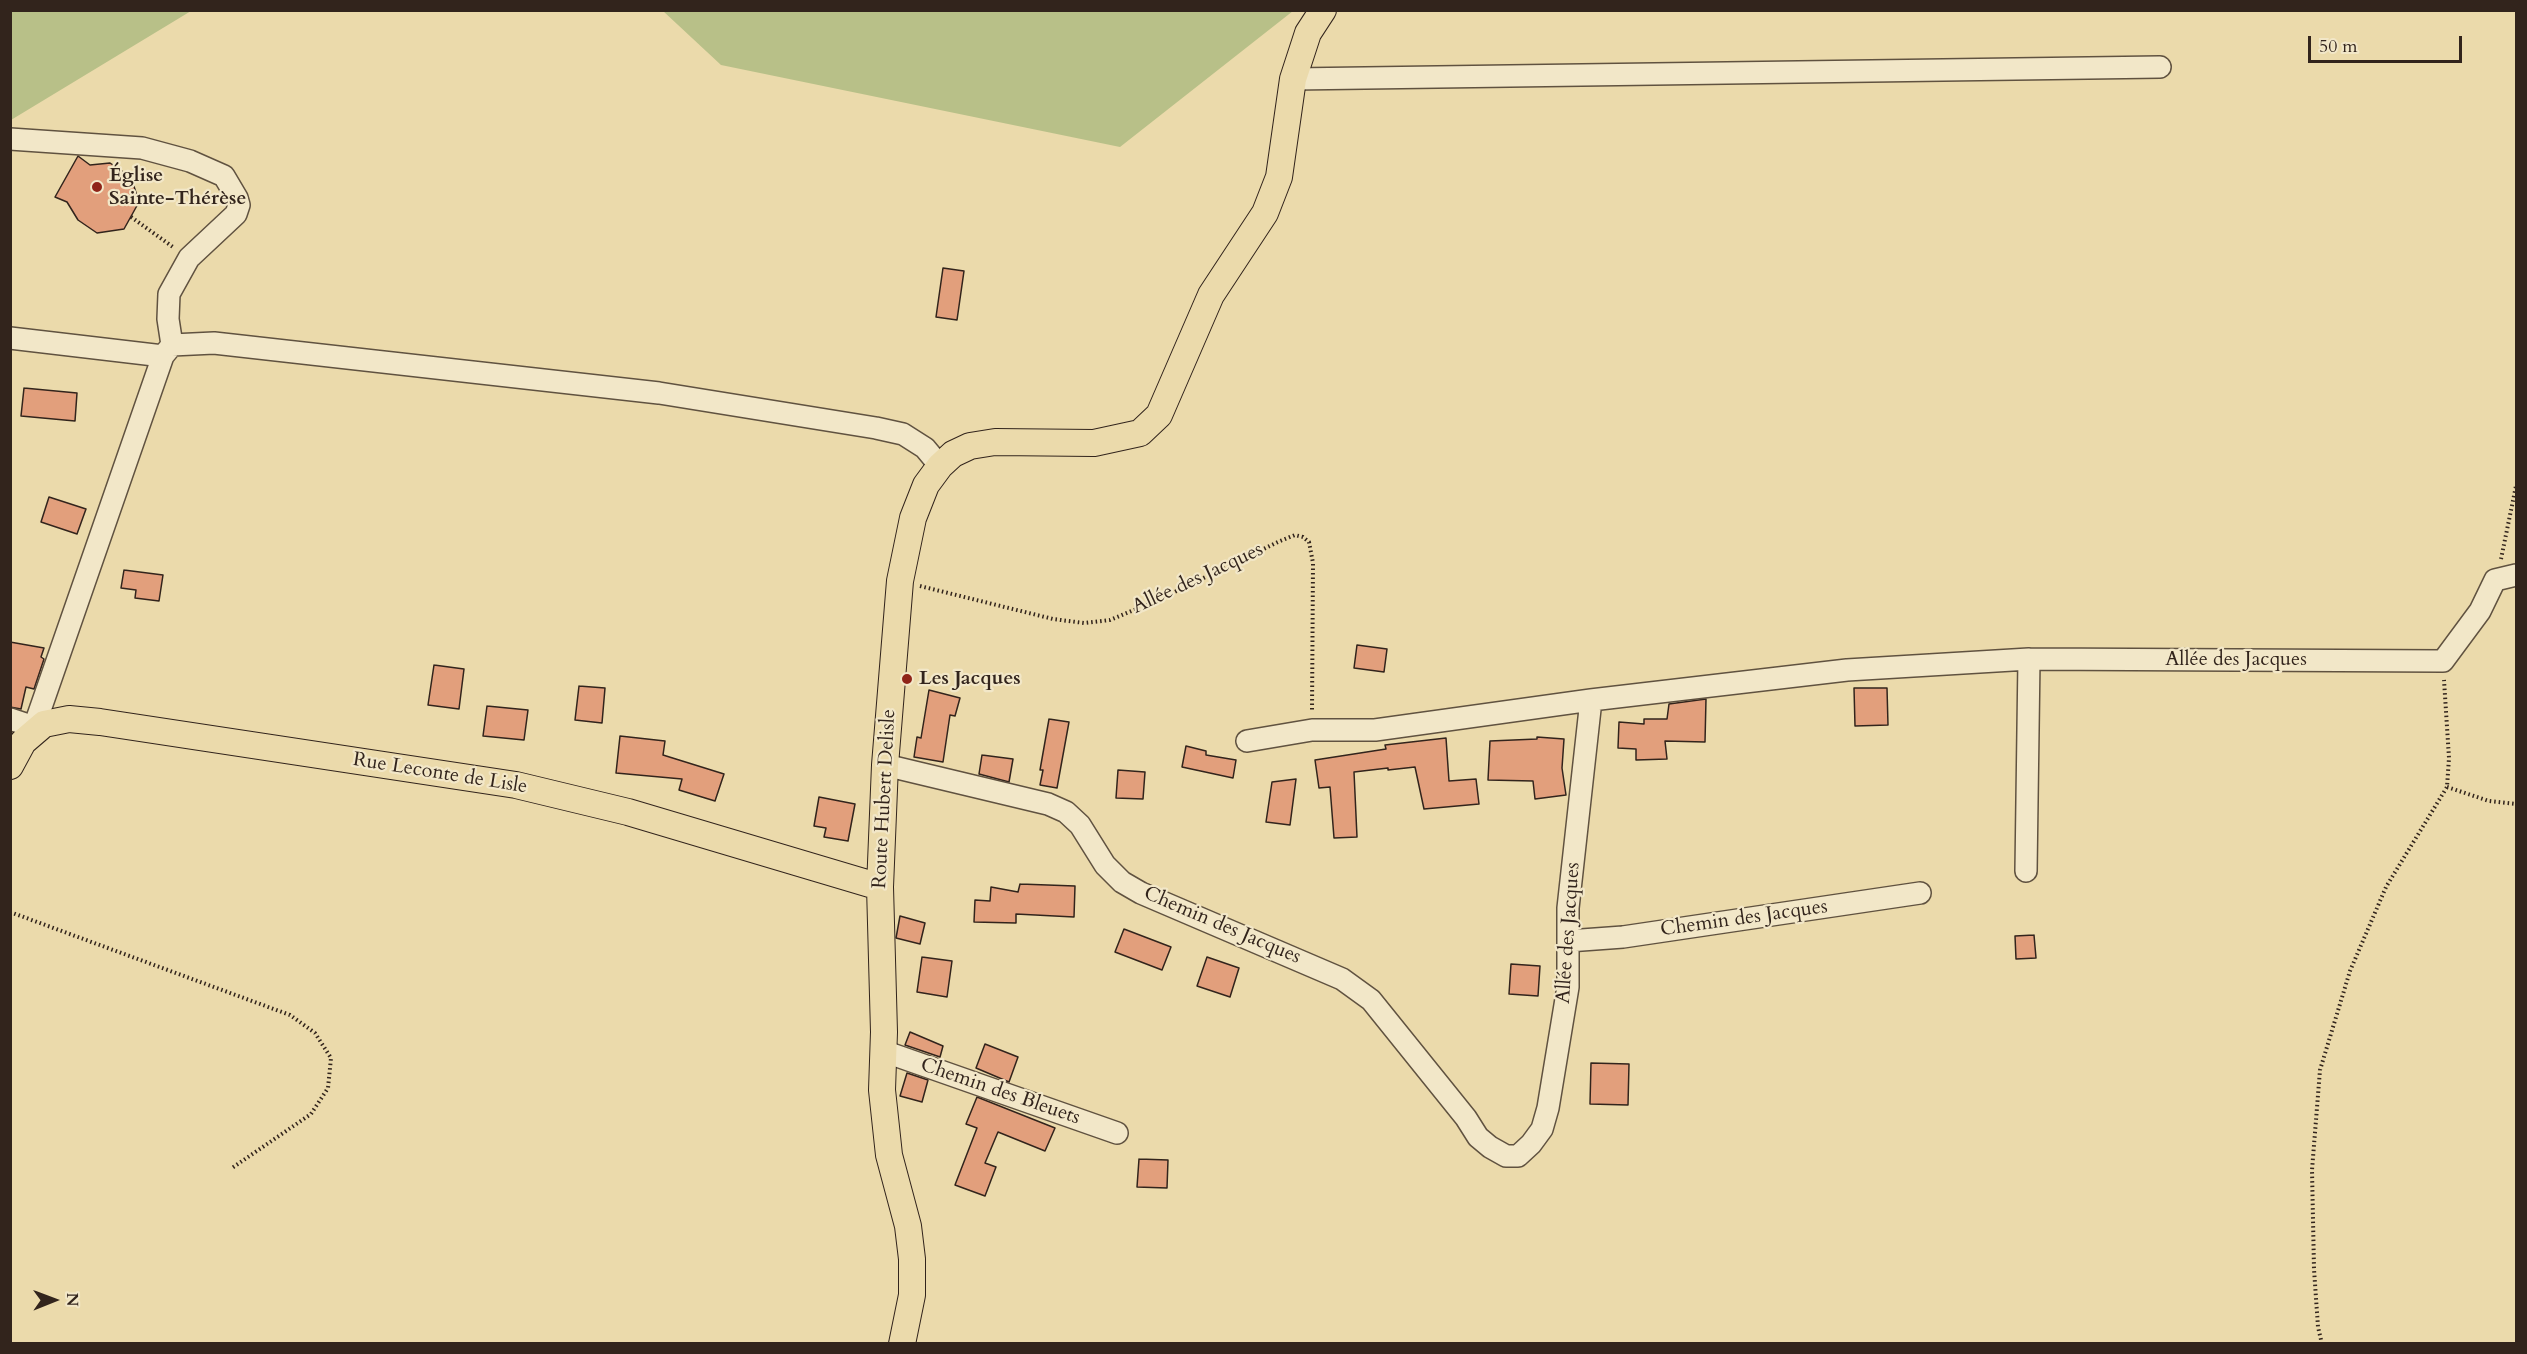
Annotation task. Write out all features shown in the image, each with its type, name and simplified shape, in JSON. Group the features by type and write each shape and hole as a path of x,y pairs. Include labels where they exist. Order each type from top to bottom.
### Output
{"main road":[{"name":"Route Hubert Delisle","path":"902,1344 912,1295 912,1259 908,1226 889,1155 882,1090 880,887 885,765 900,581 913,518 927,485 940,466 953,454 970,446 995,442 1094,443 1140,433 1159,415 1211,295 1265,213 1279,177 1293,79 1308,33 1323,10"},
{"name":"Rue Leconte de Lisle","path":"33,730 44,724 69,719 79,720 516,785 628,812 880,887"},
{"path":"10,766 23,742 33,730"}],"street":[{"path":"1293,79 2160,67"},
{"path":"10,139 142,148 190,161 224,176 239,205 236,214 189,258 169,294 168,351 33,730 10,719"},
{"path":"10,338 168,351 214,343 671,394 903,434 925,448 940,466"},
{"path":"2443,661 2480,611 2495,580 2517,575"},
{"path":"2026,871 2029,659"},
{"name":"Allée des Jacques","path":"1247,741 1312,730 1375,730 1591,700 1847,670 2029,659 2443,661"},
{"name":"Allée des Jacques","path":"1518,1156 1542,1129 1548,1108 1568,987 1568,908 1591,700"},
{"name":"Chemin des Jacques","path":"885,765 1048,804 1066,812 1080,825 1106,865 1122,882 1141,893 1342,979 1371,1000 1466,1118 1478,1137 1506,1156 1518,1156"},
{"name":"Chemin des Jacques","path":"1568,941 1623,937 1920,893"},
{"name":"Chemin des Bleuets","path":"883,1051 1117,1133"}],"path":[{"path":"131,217 189,258"},
{"path":"2495,580 2517,486"},
{"name":"Allée des Jacques","path":"900,581 1053,619 1084,622 1110,620 1158,600 1280,541 1295,535 1303,537 1309,542 1313,563 1312,730"},
{"path":"2322,1344 2318,1327 2315,1281 2312,1170 2320,1070 2350,971 2386,887 2447,788 2449,758 2443,661"},
{"path":"2447,788 2489,801 2517,804"},
{"path":"10,912 290,1015 315,1033 331,1058 328,1088 311,1114 232,1168"}],"green space":[{"path":"11,10 191,10 191,11 11,120"},
{"path":"663,11 1293,11 1120,147 721,65"}],"building":[{"name":"Église Sainte-Thérèse","path":"78,156 90,165 110,163 131,177 139,202 124,229 97,233 78,220 67,202 55,197"},
{"path":"943,268 964,271 957,320 936,317"},
{"path":"24,388 77,393 75,421 21,416"},
{"path":"49,497 86,509 77,534 41,522"},
{"path":"124,570 163,575 159,601 135,598 136,590 121,588"},
{"path":"10,642 44,648 41,657 44,659 34,689 26,687 21,709 10,707"},
{"path":"1357,645 1387,649 1384,672 1354,668"},
{"path":"434,665 464,669 459,709 428,705"},
{"path":"579,686 605,688 602,723 575,720"},
{"path":"1854,688 1887,688 1888,725 1855,726"},
{"path":"929,690 960,698 955,716 950,715 943,762 914,757 917,737 921,738"},
{"path":"1706,699 1705,742 1665,741 1667,759 1636,760 1636,749 1618,748 1619,722 1644,724 1644,719 1667,719 1669,704"},
{"path":"487,706 528,710 524,740 483,736"},
{"path":"1049,719 1069,722 1057,788 1040,785 1043,770 1040,770"},
{"path":"620,736 665,741 663,755 724,774 715,801 679,790 682,779 616,773"},
{"path":"1537,737 1564,739 1562,768 1566,795 1535,799 1533,781 1488,780 1490,741 1537,739"},
{"path":"1446,738 1449,781 1476,779 1479,804 1424,809 1415,767 1354,772 1357,837 1334,838 1330,787 1319,788 1315,760 1386,749 1385,745"},
{"path":"1186,746 1206,751 1206,755 1236,760 1233,778 1182,767"},
{"path":"982,755 1013,759 1009,782 979,774"},
{"path":"1118,770 1145,772 1143,799 1116,798"},
{"path":"1296,779 1290,825 1266,822 1272,782"},
{"path":"819,797 855,804 848,841 824,837 826,828 814,826"},
{"path":"1020,884 1075,886 1074,917 1016,914 1016,923 974,922 975,900 990,901 991,887 1018,892"},
{"path":"900,916 925,923 920,944 896,938"},
{"path":"1124,929 1171,947 1162,970 1115,952"},
{"path":"2034,935 2036,958 2016,959 2015,936"},
{"path":"922,957 952,961 947,997 917,992"},
{"path":"1207,957 1239,968 1230,997 1197,986"},
{"path":"1511,964 1540,966 1538,996 1509,994"},
{"path":"910,1032 943,1046 940,1057 905,1045"},
{"path":"985,1044 1018,1057 1009,1082 976,1068"},
{"path":"1591,1063 1629,1064 1628,1105 1590,1104"},
{"path":"907,1073 928,1080 922,1102 900,1096"},
{"path":"977,1097 1055,1128 1045,1151 998,1132 985,1163 996,1167 985,1196 955,1185 977,1128 966,1124"},
{"path":"1139,1159 1168,1160 1167,1188 1137,1187"}],"place":[{"name":"Église Sainte-Thérèse","path":"97,187"},
{"name":"Les Jacques","path":"907,679"}]}
